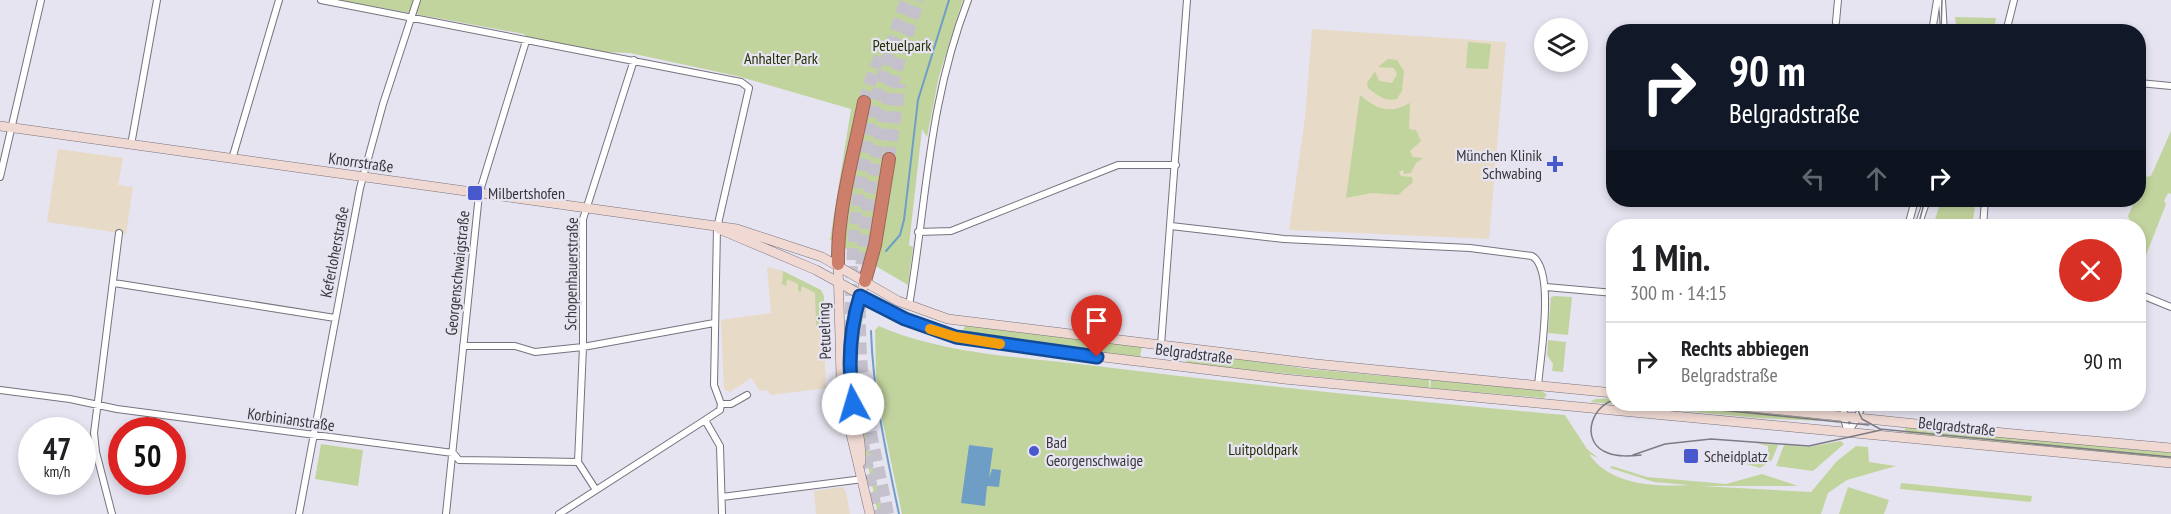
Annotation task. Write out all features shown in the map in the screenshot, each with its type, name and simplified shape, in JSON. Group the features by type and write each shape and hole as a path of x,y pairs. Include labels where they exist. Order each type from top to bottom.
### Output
{"highway":[{"path":"837,264 844,207 864,102"},
{"path":"865,281 875,245 889,159"}],"main road":[{"name":"Knorrstraße","path":"5,127 737,229 813,252 837,264"},
{"name":"Knorrstraße","path":"717,228 792,259 838,282"},
{"name":"Belgradstraße","path":"837,264 909,306 948,319 1316,364 1606,392"},
{"name":"Petuelring","path":"837,264 841,377 855,453 861,467 870,514"},
{"name":"Petuelring","path":"861,467 862,454 851,387 850,356 854,316 865,281"},
{"name":"Belgradstraße","path":"838,282 905,319 964,339 1284,379 1606,408"},
{"path":"944,333 948,330 948,319"},
{"path":"964,321 959,333 964,339"},
{"path":"1542,386 1560,404"},
{"name":"Belgradstraße","path":"1632,411 2171,463"},
{"name":"Belgradstraße","path":"1793,411 2171,448"}],"street":[{"path":"0,177 5,127 41,0"},
{"path":"131,145 157,0"},
{"path":"232,159 279,0"},
{"path":"321,0 634,60 741,82 750,88 717,228 714,385 721,404 720,410 596,490 568,512 559,514"},
{"name":"Keferloherstraße","path":"299,514 363,178 417,0"},
{"path":"909,306 939,91 952,41 968,0"},
{"path":"1161,345 1187,0"},
{"path":"1836,22 1838,0"},
{"path":"1933,24 1937,0"},
{"path":"1942,0 1944,24"},
{"path":"2007,24 2014,0"},
{"name":"Georgenschwaigstraße","path":"446,514 478,194 526,41"},
{"name":"Schopenhauerstraße","path":"578,462 583,347 583,219 634,60"},
{"path":"2146,84 2171,86"},
{"path":"918,232 951,231 1118,165 1176,165"},
{"path":"1171,226 1284,239 1482,249 1532,256 1538,259 1543,269 1546,287 1542,386"},
{"path":"112,514 95,446 97,406 119,233"},
{"path":"114,283 335,318"},
{"path":"1546,287 1606,292"},
{"path":"2146,297 2171,306"},
{"path":"464,346 515,346 535,352 583,347 714,323"},
{"name":"Korbinianstraße","path":"0,390 70,399 97,406 453,453 459,460 578,462"},
{"path":"721,404 731,404 747,395"},
{"path":"1844,411 1848,432"},
{"path":"1848,432 1860,411"},
{"path":"705,420 719,442 722,514"},
{"path":"578,462 596,490"},
{"path":"722,497 863,479"}],"shaded area":[{"path":"1312,29 1506,42 1489,239 1289,230 1305,118"},
{"path":"58,149 123,158 118,185 133,187 126,234 47,222"},
{"path":"767,267 784,271 823,298 826,388 771,395 767,390 760,391 751,378 730,392 724,389 721,320 771,313"},
{"path":"842,487 846,491 850,514 816,514 814,491"}],"green space":[{"path":"339,0 963,0 939,76 927,137 922,129 909,245 913,247 908,285 843,247 860,142 838,206 832,241 830,240 851,109 737,76 630,53 606,52 528,39 524,34"},
{"path":"1955,17 1996,18 1995,24 1956,24"},
{"path":"1468,42 1491,44 1488,69 1466,68"},
{"path":"1388,59 1397,60 1404,71 1402,91 1397,99 1393,100 1378,95 1368,88 1367,83 1375,71 1379,81 1392,83 1397,74 1394,68 1378,67"},
{"path":"1360,95 1384,109 1396,109 1410,103 1409,129 1416,130 1421,141 1410,151 1413,157 1423,158 1416,163 1411,173 1404,174 1403,170 1399,172 1401,176 1412,177 1413,182 1398,195 1372,193 1346,198"},
{"path":"2171,131 2171,194 2168,193 2164,201 2166,204 2146,255 2146,219 2129,219 2128,216 2132,207 2146,207 2146,177 2151,176"},
{"path":"1939,207 1975,207 1973,219 1935,219"},
{"path":"783,271 821,290 824,296 823,326 816,326 815,293 802,286 801,292 798,291 798,284 787,279 786,286 782,284"},
{"path":"1551,297 1572,297 1568,335 1548,333"},
{"path":"858,315 863,319 858,368 862,417 883,514 878,514 856,406 854,364"},
{"path":"966,325 1142,347 1140,357 965,334 962,331"},
{"name":"Luitpoldpark","path":"879,326 904,336 986,354 1272,386 1565,415 1587,449 1598,458 1589,454 1598,464 1621,478 1648,484 1688,485 1654,482 1610,468 1612,466 1647,477 1726,484 1762,474 1798,486 1701,486 1811,492 1837,461 1856,446 1868,447 1869,462 1896,466 1847,480 1828,493 1821,514 902,514 881,414 876,376 875,330"},
{"path":"1548,340 1566,342 1563,372 1552,371 1553,364 1547,355"},
{"path":"1163,348 1308,369 1429,380 1429,388 1191,364"},
{"path":"1431,380 1541,390 1547,395 1544,398 1430,388"},
{"path":"1606,398 1606,404 1590,402 1595,399"},
{"path":"1684,411 1765,411 1815,416 1815,420 1823,421"},
{"path":"1905,427 2171,453 2171,460 1905,434"},
{"path":"1841,441 1844,444 1813,471 1776,466 1784,445 1809,447"},
{"path":"1755,443 1778,445 1772,460 1760,468 1746,464 1754,451 1768,453 1768,446"},
{"path":"321,444 363,450 358,486 315,479"},
{"path":"1901,483 2032,496 2031,502 1900,489"},
{"path":"1848,487 1889,500 1884,514 1839,514"}],"water":[{"path":"969,445 993,448 989,478 992,469 1001,470 999,487 987,486 985,506 961,503"}],"waterway":[{"path":"886,251 900,235 904,220 918,100 949,0"},
{"path":"871,331 877,400 899,514"}],"tunnel":[{"path":"851,332 851,290 857,205 881,80 906,0"},
{"path":"888,514 864,389 860,340 860,290 863,241 879,143 890,94 919,0"},
{"path":"864,102 875,67 886,46"},
{"path":"889,159 900,84"},
{"path":"862,439 877,514"}],"tram line":[{"path":"1941,24 1942,0"},
{"path":"1920,219 1923,207"},
{"path":"1606,404 1594,417 1591,434 1594,441 1599,448 1608,453 1624,456 1641,455"},
{"path":"1730,411 1869,425"},
{"path":"1858,411 1862,419 1880,429 2171,457"},
{"path":"1633,455 1665,444 1711,439 1809,446 1881,430"}],"slow traffic":[{"path":"930,329 956,337 1000,344"}],"place":[{"name":"München Klinik Schwabing","path":"1555,164"},
{"name":"Milbertshofen","path":"475,193"},
{"name":"Bad Georgenschwaige","path":"1034,451"},
{"name":"Scheidplatz","path":"1691,456"}],"route":[{"path":"853,404 850,356 854,316 860,296 905,319 956,337 1097,357"}],"park label":[{"name":"Petuelpark","path":"902,45"},
{"name":"Anhalter Park","path":"781,58"}]}
